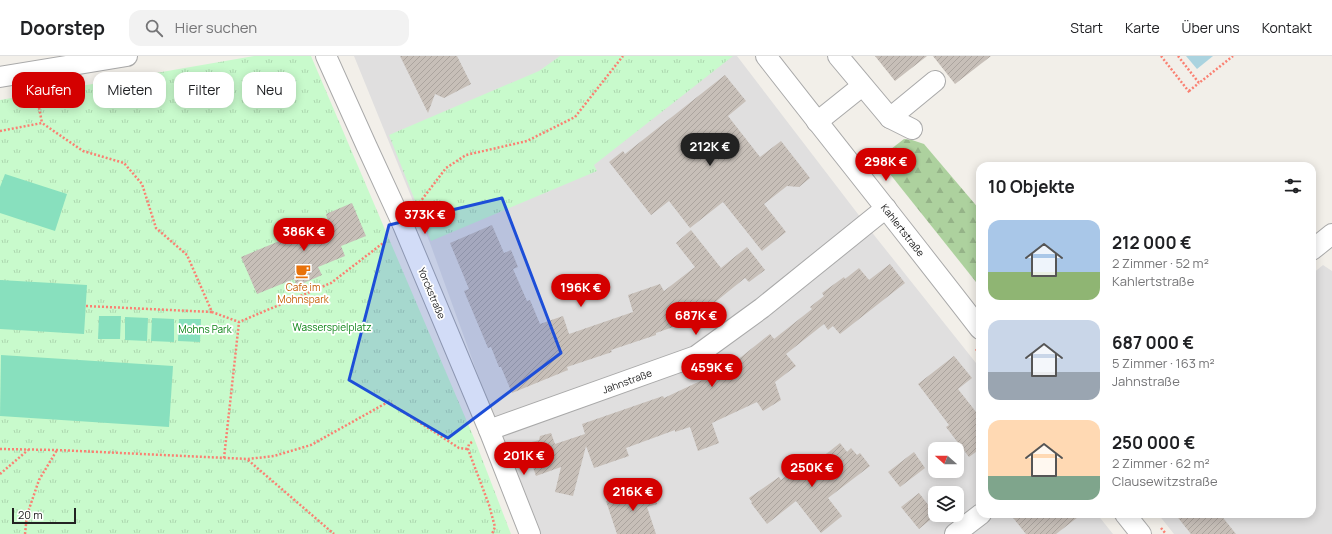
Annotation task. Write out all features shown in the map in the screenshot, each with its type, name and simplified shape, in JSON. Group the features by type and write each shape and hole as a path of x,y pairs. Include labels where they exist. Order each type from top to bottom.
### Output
{"street":[{"path":"32,72 127,56"},
{"name":"Yorckstraße","path":"326,56 403,224 481,436 530,534"},
{"name":"Kahlertstraße","path":"766,56 816,122 886,208 976,324"},
{"path":"838,56 890,118 912,129"},
{"path":"0,77 12,75"},
{"path":"890,118 935,81"},
{"path":"816,122 862,86"},
{"name":"Jahnstraße","path":"481,436 696,356 762,308 886,208"},
{"path":"1316,247 1332,234"},
{"path":"955,534 976,518"},
{"path":"1129,518 1142,534"}],"path":[{"path":"86,306 212,312 239,322 331,283 387,241 403,224 446,168 466,155 527,141 575,117 623,56"},
{"path":"1161,56 1189,92 1233,56"},
{"path":"1178,56 1199,83"},
{"path":"39,108 42,122 83,151 124,163 142,184 156,228 187,255 212,312"},
{"path":"0,131 42,122"},
{"path":"224,458 239,322"},
{"path":"0,449 57,450 248,459 274,456 311,445 388,402 458,448 468,449"},
{"path":"481,436 469,444 468,449 489,505 495,527 492,534"},
{"path":"0,474 28,450"},
{"path":"25,534 27,515 39,480 57,450"},
{"path":"248,459 334,534"}],"highlighted area":[{"path":"502,198 561,353 448,438 349,380 389,225"}],"shaded area":[{"path":"354,56 737,56 874,235 976,363 976,518 1100,518 1113,534 538,534 512,469 430,243"},
{"path":"1323,265 1332,271 1332,534 1174,534 1161,518 1316,518 1316,271"}],"green space":[{"name":"Mohns Park","path":"254,56 311,56 474,438 511,534 0,534 0,100 12,98 12,108 85,108 85,85 93,84 93,108 166,108 166,72 162,72"},
{"path":"560,56 733,56 594,165 597,171 431,241 389,135 539,71"},
{"path":"904,139 924,144 976,205 976,282 878,159"},
{"path":"5,174 67,194 55,231 0,213 0,187"},
{"path":"0,280 87,285 84,334 0,329"},
{"path":"99,316 121,316 120,339 98,339"},
{"path":"125,317 148,318 147,341 125,340"},
{"path":"152,318 174,319 174,342 151,341"},
{"path":"179,319 201,319 200,342 178,341"},
{"path":"1,355 173,366 169,427 0,416"}],"water":[{"path":"1186,56 1213,56 1197,69"}],"building":[{"path":"400,56 457,56 471,84 444,98 435,94 428,113"},
{"path":"875,56 927,56 895,81"},
{"path":"933,56 991,56 955,84"},
{"path":"725,75 746,101 728,116 760,157 781,141 810,178 799,187 787,186 764,204 786,232 762,251 723,202 690,228 669,201 651,215 609,162 623,151 625,154"},
{"path":"352,203 366,236 341,246 345,256 318,267 322,275 297,286 294,279 257,294 241,257 328,221 326,214"},
{"path":"492,225 504,253 511,250 518,267 513,269 527,301 530,300 540,324 563,316 569,334 633,312 628,295 660,284 664,291 695,267 676,243 691,230 721,268 747,247 765,270 749,282 745,278 693,320 656,333 656,335 611,350 612,352 567,367 568,370 512,393 491,347 488,348 464,291 469,289 450,243"},
{"path":"890,264 905,283 840,334 833,326 828,330 824,324 786,354 796,366 775,382 781,400 763,411 757,402 712,423 719,443 698,451 690,427 675,432 675,430 626,448 629,456 594,468 586,446 573,496 555,492 561,467 536,476 525,444 539,440 540,436 551,433 555,444 585,434 582,424 663,396 664,398 726,369 770,334 774,339 812,309 810,307 824,296 822,293 844,277 845,279 859,268 869,280"},
{"path":"954,356 972,378 958,389 976,412 976,452 969,457 964,450 964,442 958,442 946,427 949,425 918,384"},
{"path":"840,443 847,452 851,448 857,455 860,453 870,466 828,498 842,516 821,533 796,501 767,524 751,503 752,502 749,498 779,477 781,480 802,464 806,470"},
{"path":"914,452 925,468 900,487 888,472"},
{"path":"650,486 657,504 647,507 656,534 617,534 606,501"},
{"path":"919,493 928,505 928,522 919,529 901,507"},
{"path":"1013,518 1077,518 1056,534 1026,534"},
{"path":"1178,518 1223,518 1236,534 1191,534"}],"place":[{"name":"Cafe im Mohnspark","path":"303,271"}],"park label":[{"name":"Wasserspielplatz","path":"332,327"}]}
